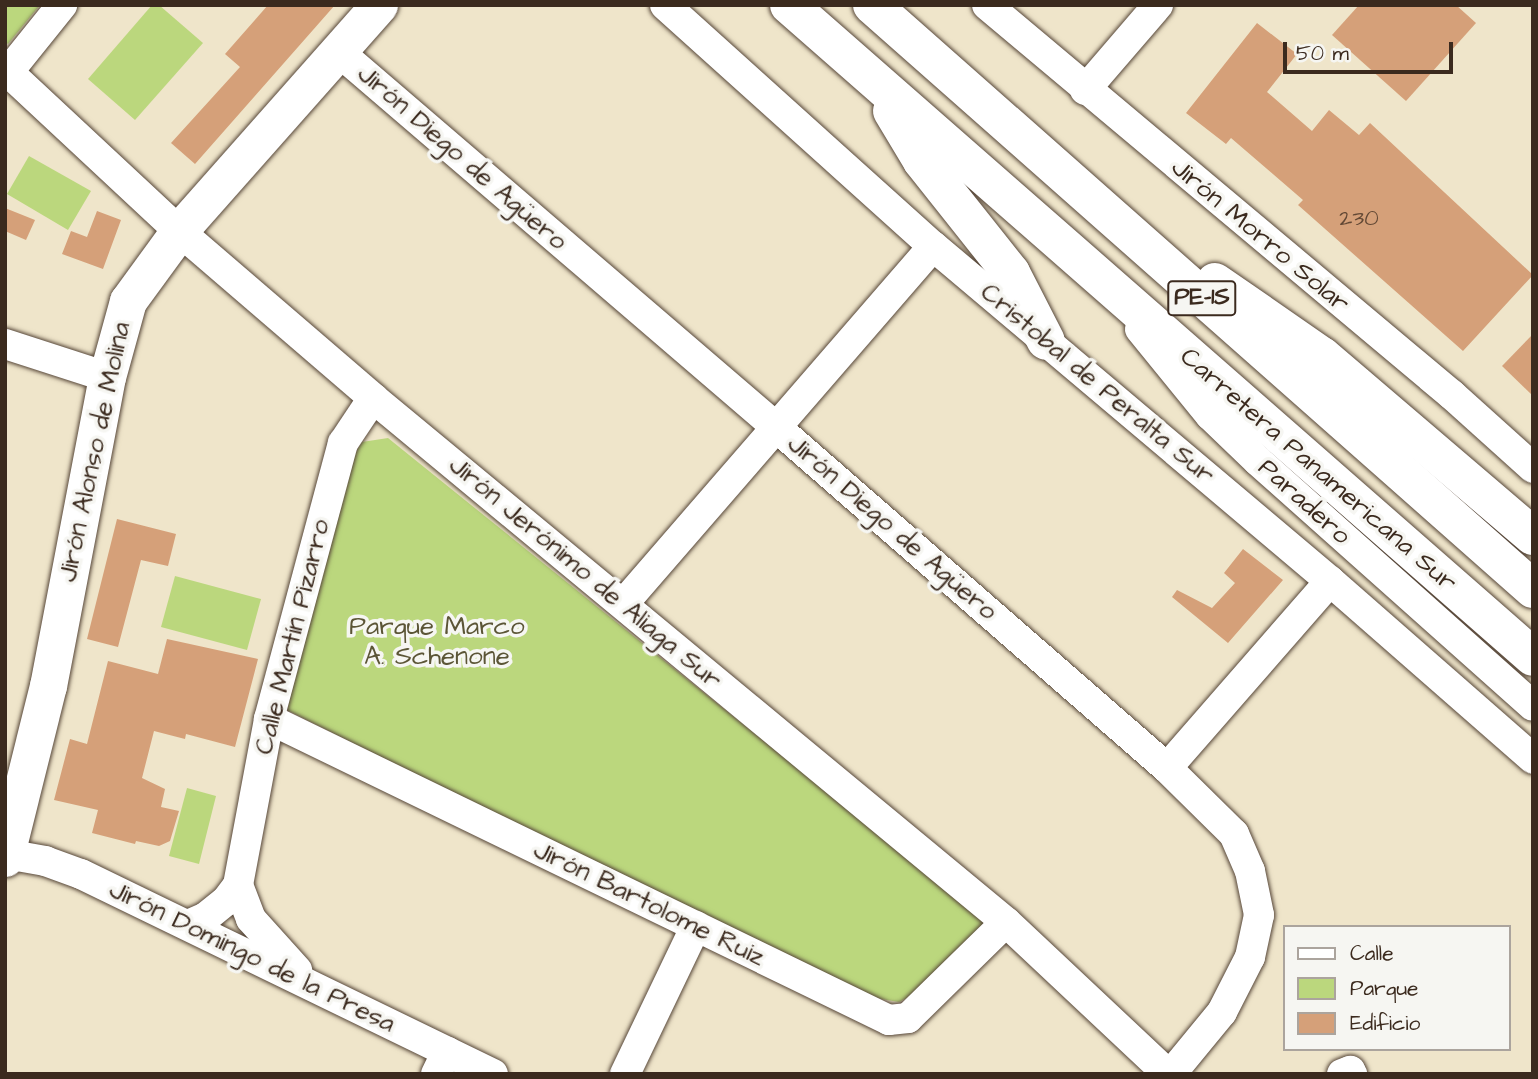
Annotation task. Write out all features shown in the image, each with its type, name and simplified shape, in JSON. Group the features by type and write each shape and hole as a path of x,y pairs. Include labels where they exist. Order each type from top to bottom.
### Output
{"highway":[{"name":"Carretera Panamericana Sur","path":"789,5 1533,657"},
{"name":"Carretera Panamericana Sur","path":"872,5 1533,589"},
{"path":"910,5 985,78 1028,145"},
{"path":"873,79 922,161 1011,273 1046,341"},
{"path":"1061,174 1322,356 1533,536"}],"main road":[{"name":"Jirón Alonso de Molina","path":"6,856 48,686 107,377 128,301 179,230 379,5"}],"street":[{"path":"7,70 62,5"},
{"name":"Cristobal de Peralta Sur","path":"665,5 933,246 1330,581 1533,759"},
{"name":"Jirón Morro Solar","path":"987,5 1451,395 1533,468"},
{"path":"1085,90 1158,5"},
{"name":"Jirón Diego de Agüero","path":"339,52 776,427 1167,768 1234,834 1251,870 1259,915 1250,957 1222,1012 1170,1074"},
{"name":"Jirón Jerónimo de Aliaga Sur","path":"7,70 179,230 373,398 624,603 1006,922 1170,1074"},
{"path":"624,603 933,246"},
{"name":"Paradero","path":"1097,277 1210,415 1533,706"},
{"path":"5,344 107,377"},
{"name":"Calle Martín Pizarro","path":"238,886 269,719 343,443 373,398"},
{"path":"1167,768 1330,581"},
{"name":"Jirón Bartolome Ruiz","path":"269,719 889,1020 900,1021 908,1018 1006,922"},
{"name":"Jirón Domingo de la Presa","path":"6,856 66,867 307,982 441,1063 494,1074"},
{"path":"188,925 206,917 226,901 238,886 251,919 307,982"},
{"path":"625,1074 696,926"},
{"path":"1342,1074 1350,1071 1352,1074"}],"green space":[{"path":"5,5 40,5 8,44 5,42"},
{"path":"152,5 159,5 203,43 135,120 88,79"},
{"path":"29,156 91,191 68,230 7,194"},
{"name":"Parque Marco A. Schenone","path":"388,438 987,921 931,985 899,1002 856,995 287,710 350,462 362,442"},
{"path":"175,576 261,599 247,650 161,627"},
{"path":"187,788 216,796 199,864 169,856"}],"building":[{"path":"268,5 335,5 195,164 171,143 240,67 225,54"},
{"path":"1359,5 1456,5 1476,23 1406,101 1332,35"},
{"path":"1257,23 1297,54 1267,92 1312,131 1329,110 1359,135 1370,123 1533,275 1463,351 1298,205 1303,200 1231,138 1226,144 1186,113"},
{"path":"5,208 35,220 26,240 5,231"},
{"path":"97,211 121,220 103,269 62,254 71,231 87,237"},
{"path":"1533,334 1533,396 1502,366"},
{"path":"117,519 176,534 168,566 141,560 118,647 87,639"},
{"path":"1243,549 1283,580 1228,643 1172,597 1177,590 1212,608 1235,583 1224,573"},
{"path":"167,639 258,659 235,747 186,734 185,739 154,731 142,778 165,789 161,807 179,811 170,841 159,846 136,841 135,844 92,833 98,810 54,800 70,739 87,744 108,661 158,674"}]}
